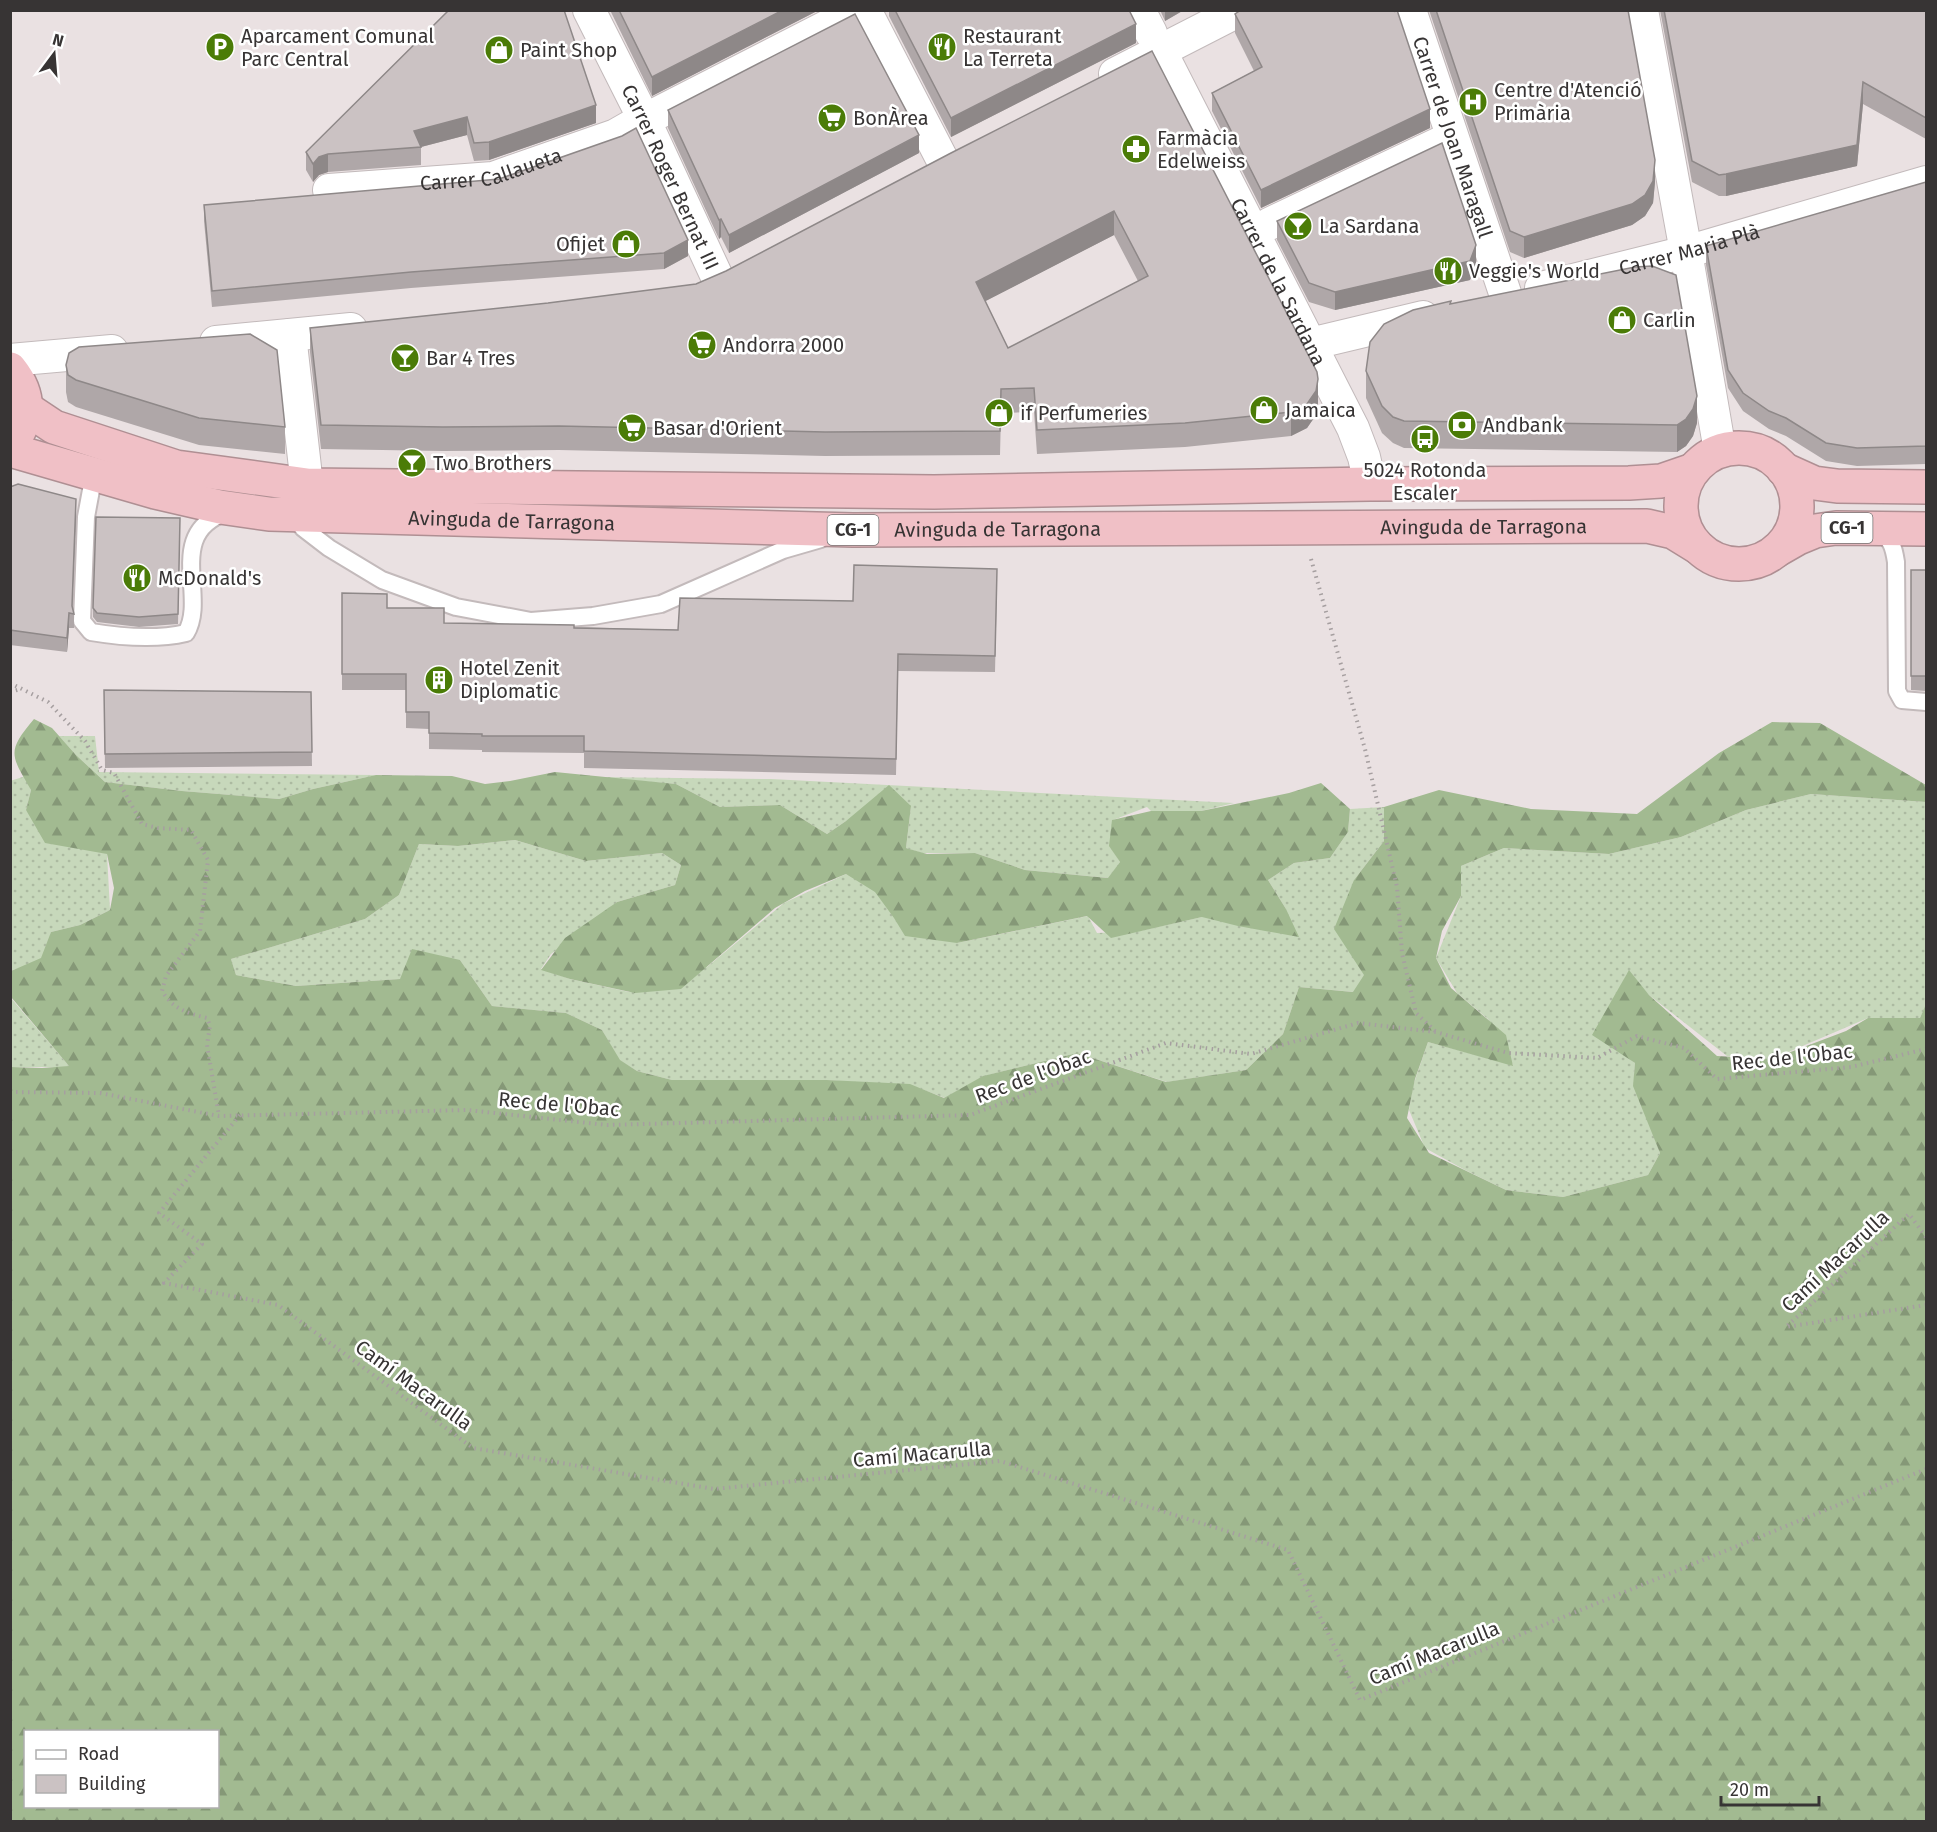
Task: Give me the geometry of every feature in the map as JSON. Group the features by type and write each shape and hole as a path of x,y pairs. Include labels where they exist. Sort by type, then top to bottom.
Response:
{"highway":[{"path":"10,369 20,380 26,394 27,410 24,421 10,441"},
{"name":"Avinguda de Tarragona","path":"27,410 54,427 176,467 307,485 934,492 1370,484 1629,483 1661,481 1693,470"},
{"name":"CG-1","path":"1693,470 1705,459 1720,451 1733,448 1761,452 1783,469 1795,489 1796,513 1789,535 1773,553"},
{"name":"Avinguda de Tarragona","path":"10,450 156,492 237,510 294,516 854,530 1647,526 1673,532 1699,548"},
{"name":"CG-1","path":"1783,469 1814,483 1837,486 1926,487"},
{"path":"1693,470 1686,482 1681,510 1690,537 1699,548"},
{"name":"CG-1","path":"1699,548 1708,555 1729,563 1747,564 1815,531 1872,528 1926,529"}],"street":[{"name":"Carrer Roger Bernat III","path":"589,10 650,116 716,278"},
{"name":"Carrer Callaueta","path":"329,190 494,178 616,135 858,10"},
{"path":"865,10 943,161"},
{"path":"1088,88 1150,32 1240,10"},
{"name":"Carrer de Joan Maragall","path":"1410,10 1494,299"},
{"path":"1642,10 1720,451"},
{"name":"Carrer de la Sardana","path":"1150,32 1353,428 1364,458 1370,484"},
{"path":"1269,224 1440,143"},
{"name":"Carrer Maria Plà","path":"1494,299 1686,252 1926,182"},
{"path":"1310,344 1448,310"},
{"path":"188,345 379,326"},
{"path":"290,335 307,485"},
{"path":"10,360 138,348"}],"lane":[{"path":"94,474 86,517 82,621 91,632 107,635 169,637 186,633 192,623 190,568 195,542 201,528 212,517 237,510"},
{"path":"294,516 303,528 326,546 381,580 456,607 531,621 593,616 661,604 783,550 854,530"},
{"path":"1872,528 1885,534 1895,551 1898,691 1902,700 1926,702"}],"path":[{"path":"1302,528 1365,749 1397,887 1402,953 1416,1013 1436,1032"},
{"path":"10,683 48,702 86,741 102,770 114,773 142,824 158,828 191,830 208,860 200,931 166,976 162,991 168,1002 184,1012 207,1018 210,1026 207,1045 219,1116"},
{"path":"10,692 21,689"},
{"name":"Rec de l'Obac","path":"10,1092 100,1093 219,1116 467,1110 607,1125 970,1115 1166,1043 1251,1054 1358,1023 1436,1032 1508,1053 1597,1059 1636,1036 1684,1048 1717,1079 1851,1067 1926,1049"},
{"name":"Camí Macarulla","path":"240,1115 159,1213 202,1244 164,1283 278,1305 473,1448 714,1489 1000,1461 1288,1550 1360,1700 1926,1469"},
{"name":"Camí Macarulla","path":"1926,1237 1909,1214 1786,1327 1926,1305"}],"green space":[{"path":"34,719 52,728 105,782 279,799 376,775 452,776 485,784 555,772 676,784 720,807 780,805 827,834 889,785 911,806 906,848 927,854 975,853 1025,870 1108,878 1120,862 1109,846 1112,820 1151,811 1201,811 1289,793 1321,783 1350,809 1348,832 1330,858 1294,863 1268,880 1286,909 1299,937 1202,917 1111,938 1087,916 957,943 905,936 875,892 846,874 805,891 775,908 681,989 635,993 570,979 541,970 565,938 617,902 675,885 681,865 662,853 586,861 515,840 458,846 419,844 399,895 365,919 231,959 236,975 296,986 400,979 412,949 460,960 492,1006 566,1013 602,1030 620,1060 637,1071 672,1080 827,1080 910,1084 944,1098 983,1076 1077,1053 1166,1082 1246,1070 1283,1034 1299,987 1353,992 1364,975 1334,929 1354,880 1384,841 1384,807 1439,790 1531,809 1637,814 1719,753 1772,722 1820,723 1926,785 1926,802 1811,794 1746,810 1681,837 1609,854 1504,848 1461,866 1461,896 1442,931 1436,958 1451,988 1506,1035 1513,1066 1428,1042 1415,1079 1407,1118 1429,1153 1506,1190 1563,1197 1648,1175 1660,1153 1633,1086 1635,1063 1592,1035 1629,970 1649,995 1717,1056 1772,1059 1846,1031 1868,1018 1920,1018 1926,1004 1926,1821 11,1821 11,1067 69,1066 11,997 11,971 41,958 51,932 80,925 110,910 114,888 107,854 45,843 26,810 31,790 16,761 15,747"},
{"path":"59,736 95,736 99,772 376,775 279,799 105,782"},
{"path":"26,776 31,790 26,810 107,854 110,910 80,925 51,932 46,959 10,971 10,781"},
{"path":"594,777 771,779 1234,803 1201,811 1151,811 1147,807 1113,820 1110,846 1120,862 1109,878 1025,870 975,853 922,853 906,848 911,806 846,821 827,834 780,805 720,807 676,784"},
{"path":"1811,794 1926,802 1926,1005 1920,1018 1868,1018 1772,1059 1727,1056 1649,995 1627,974 1595,1033 1635,1063 1634,1082 1660,1153 1648,1175 1563,1197 1506,1190 1425,1148 1409,1110 1413,1086 1428,1042 1513,1065 1488,1019 1457,993 1436,958 1461,896 1461,866 1504,848 1609,854 1681,837 1746,810"},
{"path":"1384,807 1384,841 1354,880 1365,975 1354,992 1299,987 1283,1034 1246,1070 1167,1082 1077,1053 984,1076 945,1098 916,1087 827,1080 672,1080 637,1071 619,1060 602,1030 566,1013 492,1006 460,960 400,979 296,986 236,975 231,959 365,919 399,895 419,844 458,846 515,840 586,861 662,853 681,865 675,885 617,902 551,954 541,969 570,979 629,992 707,967 784,903 846,874 877,885 957,943 1088,916 1097,933 1140,931 1202,917 1286,909 1268,880 1294,863 1330,858 1348,832 1350,809"},
{"path":"10,997 70,1067 11,1067"}],"building":[{"name":"Paint Shop","path":"449,10 564,10 596,105 489,142 474,143 467,117 414,131 421,147 328,154 319,157 313,164 306,152"},
{"path":"619,10 783,10 652,77"},
{"path":"895,10 1129,10 1136,24 951,118"},
{"path":"1241,10 1394,10 1395,12 1397,10 1430,109 1261,190 1212,93 1262,67 1235,14"},
{"path":"1436,10 1628,10 1655,160 1653,181 1645,195 1632,204 1524,237 1510,231"},
{"path":"1664,10 1926,10 1926,118 1863,82 1857,145 1719,175 1692,161"},
{"path":"855,14 919,135 729,235 721,219 719,220 668,110"},
{"path":"1152,51 1317,372 1316,391 1307,404 1291,412 1185,423 1037,430 1034,388 1001,389 1000,431 825,432 559,426 321,425 310,328 548,303 696,284 726,271","holes":["1114,211 1148,276 1008,348 976,282"]},
{"path":"636,128 688,240 664,253 411,272 212,291 204,205 499,179 622,136"},
{"path":"1442,143 1476,245 1470,261 1335,292 1309,283 1277,221"},
{"path":"1926,182 1926,446 1857,448 1826,443 1786,418 1769,411 1743,393 1728,370 1706,246"},
{"path":"1652,266 1676,275 1697,396 1693,409 1686,419 1677,425 1404,421 1393,417 1382,406 1366,371 1370,342 1384,324 1413,310 1635,267"},
{"path":"250,334 277,350 285,427 199,418 76,380 68,375 66,365 69,353 79,347"},
{"path":"18,484 76,499 72,606 74,614 69,613 67,638 10,630 10,487"},
{"name":"McDonald's","path":"96,517 180,518 178,614 139,617 97,613 93,608"},
{"path":"854,565 997,569 995,656 898,654 896,759 584,751 584,736 482,736 482,734 429,733 429,712 406,712 406,674 342,674 342,593 387,594 387,608 444,608 444,623 574,625 574,628 678,630 680,598 853,601"},
{"path":"1911,570 1926,570 1926,676 1911,676"},
{"path":"104,690 311,692 312,752 105,754"}],"place":[{"name":"Aparcament Comunal Parc Central","path":"220,47"},
{"name":"Restaurant La Terreta","path":"942,47"},
{"name":"Paint Shop","path":"499,50"},
{"name":"Centre d'Atenció Primària","path":"1473,102"},
{"name":"BonÀrea","path":"832,118"},
{"name":"Farmàcia Edelweiss","path":"1136,149"},
{"name":"La Sardana","path":"1298,226"},
{"name":"Ofijet","path":"626,244"},
{"name":"Veggie's World","path":"1448,271"},
{"name":"Carlin","path":"1622,320"},
{"name":"Andorra 2000","path":"702,345"},
{"name":"Bar 4 Tres","path":"405,358"},
{"name":"Jamaica","path":"1264,410"},
{"name":"if Perfumeries","path":"999,413"},
{"name":"Andbank","path":"1462,425"},
{"name":"Basar d'Orient","path":"632,428"},
{"name":"5024 Rotonda Escaler","path":"1425,439"},
{"name":"Two Brothers","path":"412,463"},
{"name":"McDonald's","path":"137,578"},
{"name":"Hotel Zenit Diplomatic","path":"439,680"}]}
